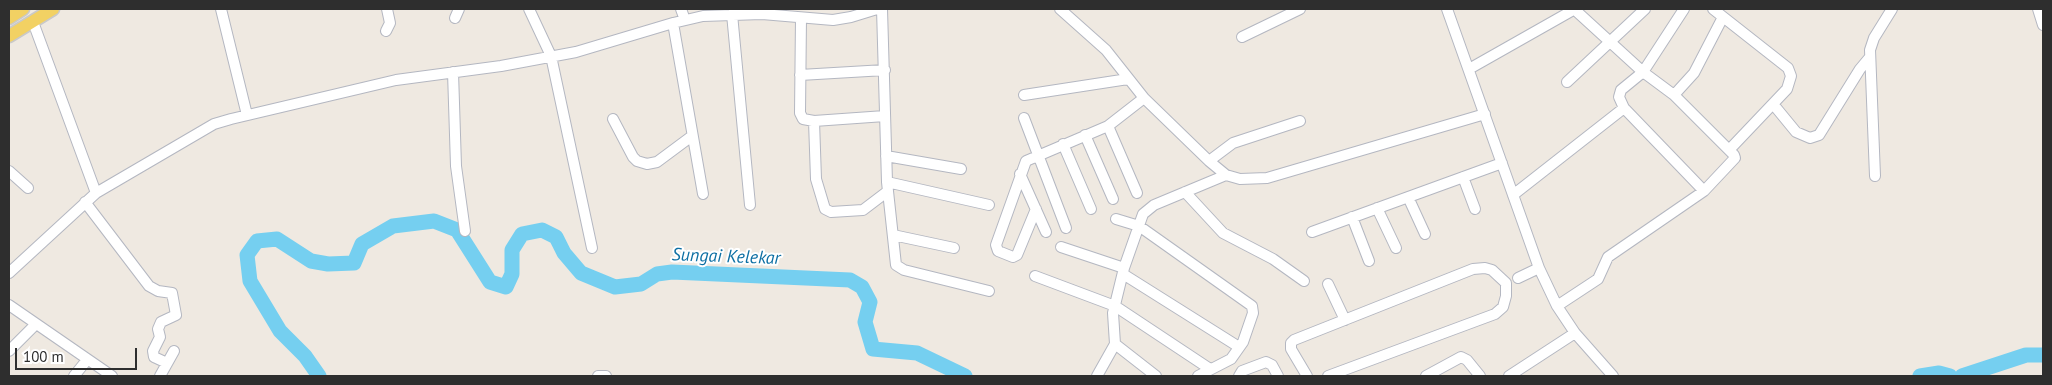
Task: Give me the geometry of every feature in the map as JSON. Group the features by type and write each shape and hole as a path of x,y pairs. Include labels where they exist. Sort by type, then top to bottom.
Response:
{"main road":[{"path":"9,18 23,9"},
{"path":"9,36 53,9"}],"street":[{"path":"221,9 247,115"},
{"path":"386,31 390,24 387,9"},
{"path":"530,9 551,56 592,248"},
{"path":"681,9 685,20"},
{"path":"9,273 96,194 214,124 396,80 576,52 622,40 673,22 761,12 804,15 832,20 858,12 877,9"},
{"path":"882,9 887,187 895,260 900,268 989,291"},
{"path":"1060,9 1106,50 1144,98 1209,161 1226,175 1240,179 1266,178 1485,114"},
{"path":"1242,37 1300,9"},
{"path":"1447,9 1539,268 1557,306 1575,333 1613,376"},
{"path":"1469,69 1575,9 1642,72 1674,95 1734,155 1734,160 1704,191 1608,257 1598,279 1557,306"},
{"path":"1567,82 1645,9"},
{"path":"1684,9 1642,72 1621,90 1619,97 1624,108 1704,191"},
{"path":"1713,9 1788,68 1791,76 1787,89 1729,150"},
{"path":"1875,176 1870,57 1874,38 1892,9"},
{"path":"2038,9 2043,25"},
{"path":"732,14 750,205"},
{"path":"804,15 800,75 801,116 806,120 814,121 884,116"},
{"path":"1674,95 1694,73 1723,17"},
{"path":"33,22 96,194"},
{"path":"673,22 703,194"},
{"path":"1773,104 1796,132 1810,138 1819,135 1860,68 1870,57"},
{"path":"800,75 885,70"},
{"path":"453,72 456,166 465,231"},
{"path":"1024,95 1128,79"},
{"path":"1036,209 1017,255 1012,257 998,251 996,245 1026,161 1108,126 1144,98"},
{"path":"1513,195 1624,108"},
{"path":"1024,118 1066,228"},
{"path":"613,119 636,161 647,164 657,162 692,136"},
{"path":"814,121 816,182 825,210 840,212 863,210 887,187"},
{"path":"1209,161 1233,143 1300,121"},
{"path":"1108,126 1137,193"},
{"path":"1085,135 1113,199"},
{"path":"1063,144 1091,210"},
{"path":"886,156 961,169"},
{"path":"1312,232 1502,163"},
{"path":"9,171 28,188"},
{"path":"1020,174 1046,232"},
{"path":"1098,376 1114,344 1114,306 1138,226 1148,209 1226,175"},
{"path":"1463,177 1475,209"},
{"path":"887,187 989,205"},
{"path":"1185,192 1223,232 1273,259 1304,281"},
{"path":"1408,197 1425,234"},
{"path":"85,202 149,286 158,291 172,293 176,315 161,322 158,329 160,337 153,351 154,357 167,363"},
{"path":"1378,208 1396,248"},
{"path":"1352,217 1369,261"},
{"path":"1116,219 1138,226 1252,306 1253,313 1240,347 1229,361 1198,376"},
{"path":"893,235 954,248"},
{"path":"1061,247 1124,271 1240,347"},
{"path":"1307,376 1291,349 1292,343 1345,320 1479,268 1492,270 1512,281"},
{"path":"1328,376 1495,314 1503,307 1512,281 1539,268"},
{"path":"1035,276 1114,306 1210,370"},
{"path":"1328,284 1345,320"},
{"path":"9,305 112,376"},
{"path":"9,351 36,324"},
{"path":"1509,376 1575,333"},
{"path":"1114,344 1156,376"},
{"path":"160,376 174,351"},
{"path":"1426,376 1461,356 1467,360 1480,376"},
{"path":"74,376 87,360"},
{"path":"1239,376 1242,371 1266,362 1272,366 1278,376"},
{"path":"598,376 606,376"}],"waterway":[{"name":"Sungai Kelekar","path":"319,376 305,356 280,331 250,281 247,255 257,241 277,239 311,261 328,264 354,263 362,244 393,226 434,221 457,230 490,282 506,287 512,274 512,250 522,234 542,230 556,237 564,253 581,273 615,287 641,284 657,274 672,272 850,280 862,287 870,302 865,322 873,349 917,353 965,376"},
{"name":"Sungai Kelekar","path":"1962,376 2026,355 2043,355"},
{"name":"Sungai Kelekar","path":"1920,376 1939,373 1950,376"}]}
